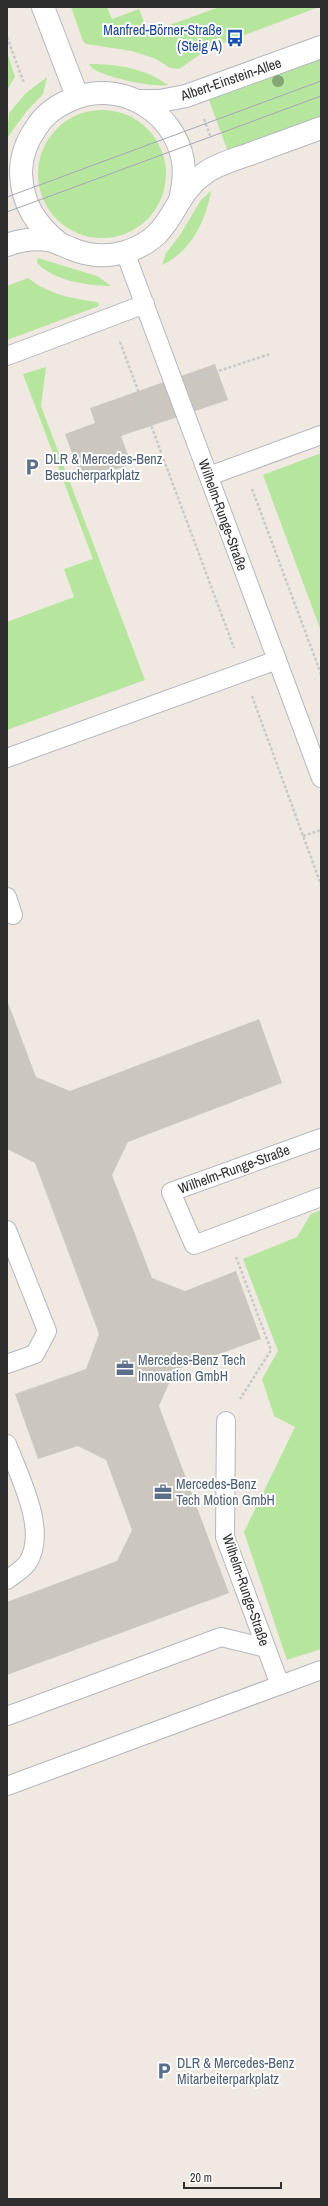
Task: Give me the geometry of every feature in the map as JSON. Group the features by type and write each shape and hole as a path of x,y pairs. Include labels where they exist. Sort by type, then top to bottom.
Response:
{"street":[{"path":"43,7 77,96"},
{"name":"Albert-Einstein-Allee","path":"7,158 23,145 48,113 59,105 77,96 99,92 112,93 138,101 160,101 194,93 321,47"},
{"name":"Albert-Einstein-Allee","path":"138,101 160,116 174,135 180,149 184,174 180,200"},
{"name":"Albert-Einstein-Allee","path":"7,245 20,241 36,239 60,244 86,254 106,255 125,252 149,241 159,233 175,212 180,200 193,182 206,172 321,128"},
{"name":"Albert-Einstein-Allee","path":"31,135 22,161 23,191 32,214 40,226 60,244"}],"lane":[{"name":"Wilhelm-Runge-Straße","path":"125,252 321,778"},
{"path":"7,356 145,304"},
{"path":"209,476 321,435"},
{"path":"7,758 277,660"},
{"path":"7,897 13,915"},
{"name":"Wilhelm-Runge-Straße","path":"321,1138 171,1192 194,1245 321,1197"},
{"path":"7,1230 47,1331 35,1354 7,1364"},
{"name":"Wilhelm-Runge-Straße","path":"226,1421 225,1536 280,1685"},
{"path":"7,1444 32,1511 36,1537 28,1562 7,1580"},
{"path":"7,1716 221,1637 266,1648"},
{"path":"7,1786 321,1670"}],"path":[{"path":"7,37 24,83"},
{"path":"194,93 221,165"},
{"path":"111,317 147,410"},
{"path":"175,385 270,354"},
{"path":"243,464 321,674"},
{"path":"303,836 321,830"},
{"path":"226,1421 271,1350 227,1232"}],"green space":[{"path":"71,7 107,7 112,19 139,9 148,33 219,7 319,7 208,49 179,69 170,68 156,59 132,51 86,44 83,41"},
{"path":"7,52 15,77 7,90"},
{"path":"321,59 321,118 228,152 209,100"},
{"path":"89,64 130,68 159,79 168,85 151,85 112,77 101,73"},
{"path":"47,77 43,94 26,112 7,138 9,113 26,93"},
{"path":"96,110 108,110 127,114 148,128 162,149 166,174 162,199 148,220 127,234 108,238 96,238 77,234 56,220 42,199 38,180 38,168 42,149 56,128 77,114"},
{"path":"211,191 209,202 196,234 181,252 162,265 166,253 180,235 201,200"},
{"path":"38,258 97,276 111,286 91,285 62,278 53,274 37,263"},
{"path":"28,278 52,292 98,302 99,306 7,340 7,286"},
{"path":"46,367 41,406 145,680 7,730 7,622 74,597 64,569 93,559 23,374"},
{"path":"321,453 321,631 263,475"},
{"path":"321,1210 321,1649 287,1660 244,1532 295,1427 274,1416 262,1379 278,1351 243,1259 297,1237 311,1214"}],"building":[{"path":"215,364 228,400 121,436 131,464 82,481 65,434 95,423 90,408"},
{"path":"7,1000 36,1077 70,1091 259,1019 282,1083 128,1142 112,1175 152,1278 185,1291 236,1271 261,1339 175,1370 159,1406 229,1593 7,1675 7,1602 117,1561 132,1530 106,1460 78,1446 38,1459 15,1394 86,1369 99,1334 35,1163 7,1149"}],"tram line":[{"path":"7,197 321,81"},
{"path":"7,212 321,96"}],"place":[{"name":"Manfred-Börner-Straße (Steig A)","path":"235,38"},
{"name":"DLR & Mercedes-Benz Besucherparkplatz","path":"32,467"},
{"name":"Mercedes-Benz Tech Innovation GmbH","path":"125,1368"},
{"name":"Mercedes-Benz Tech Motion GmbH","path":"163,1492"},
{"name":"DLR & Mercedes-Benz Mitarbeiterparkplatz","path":"164,2071"}]}
